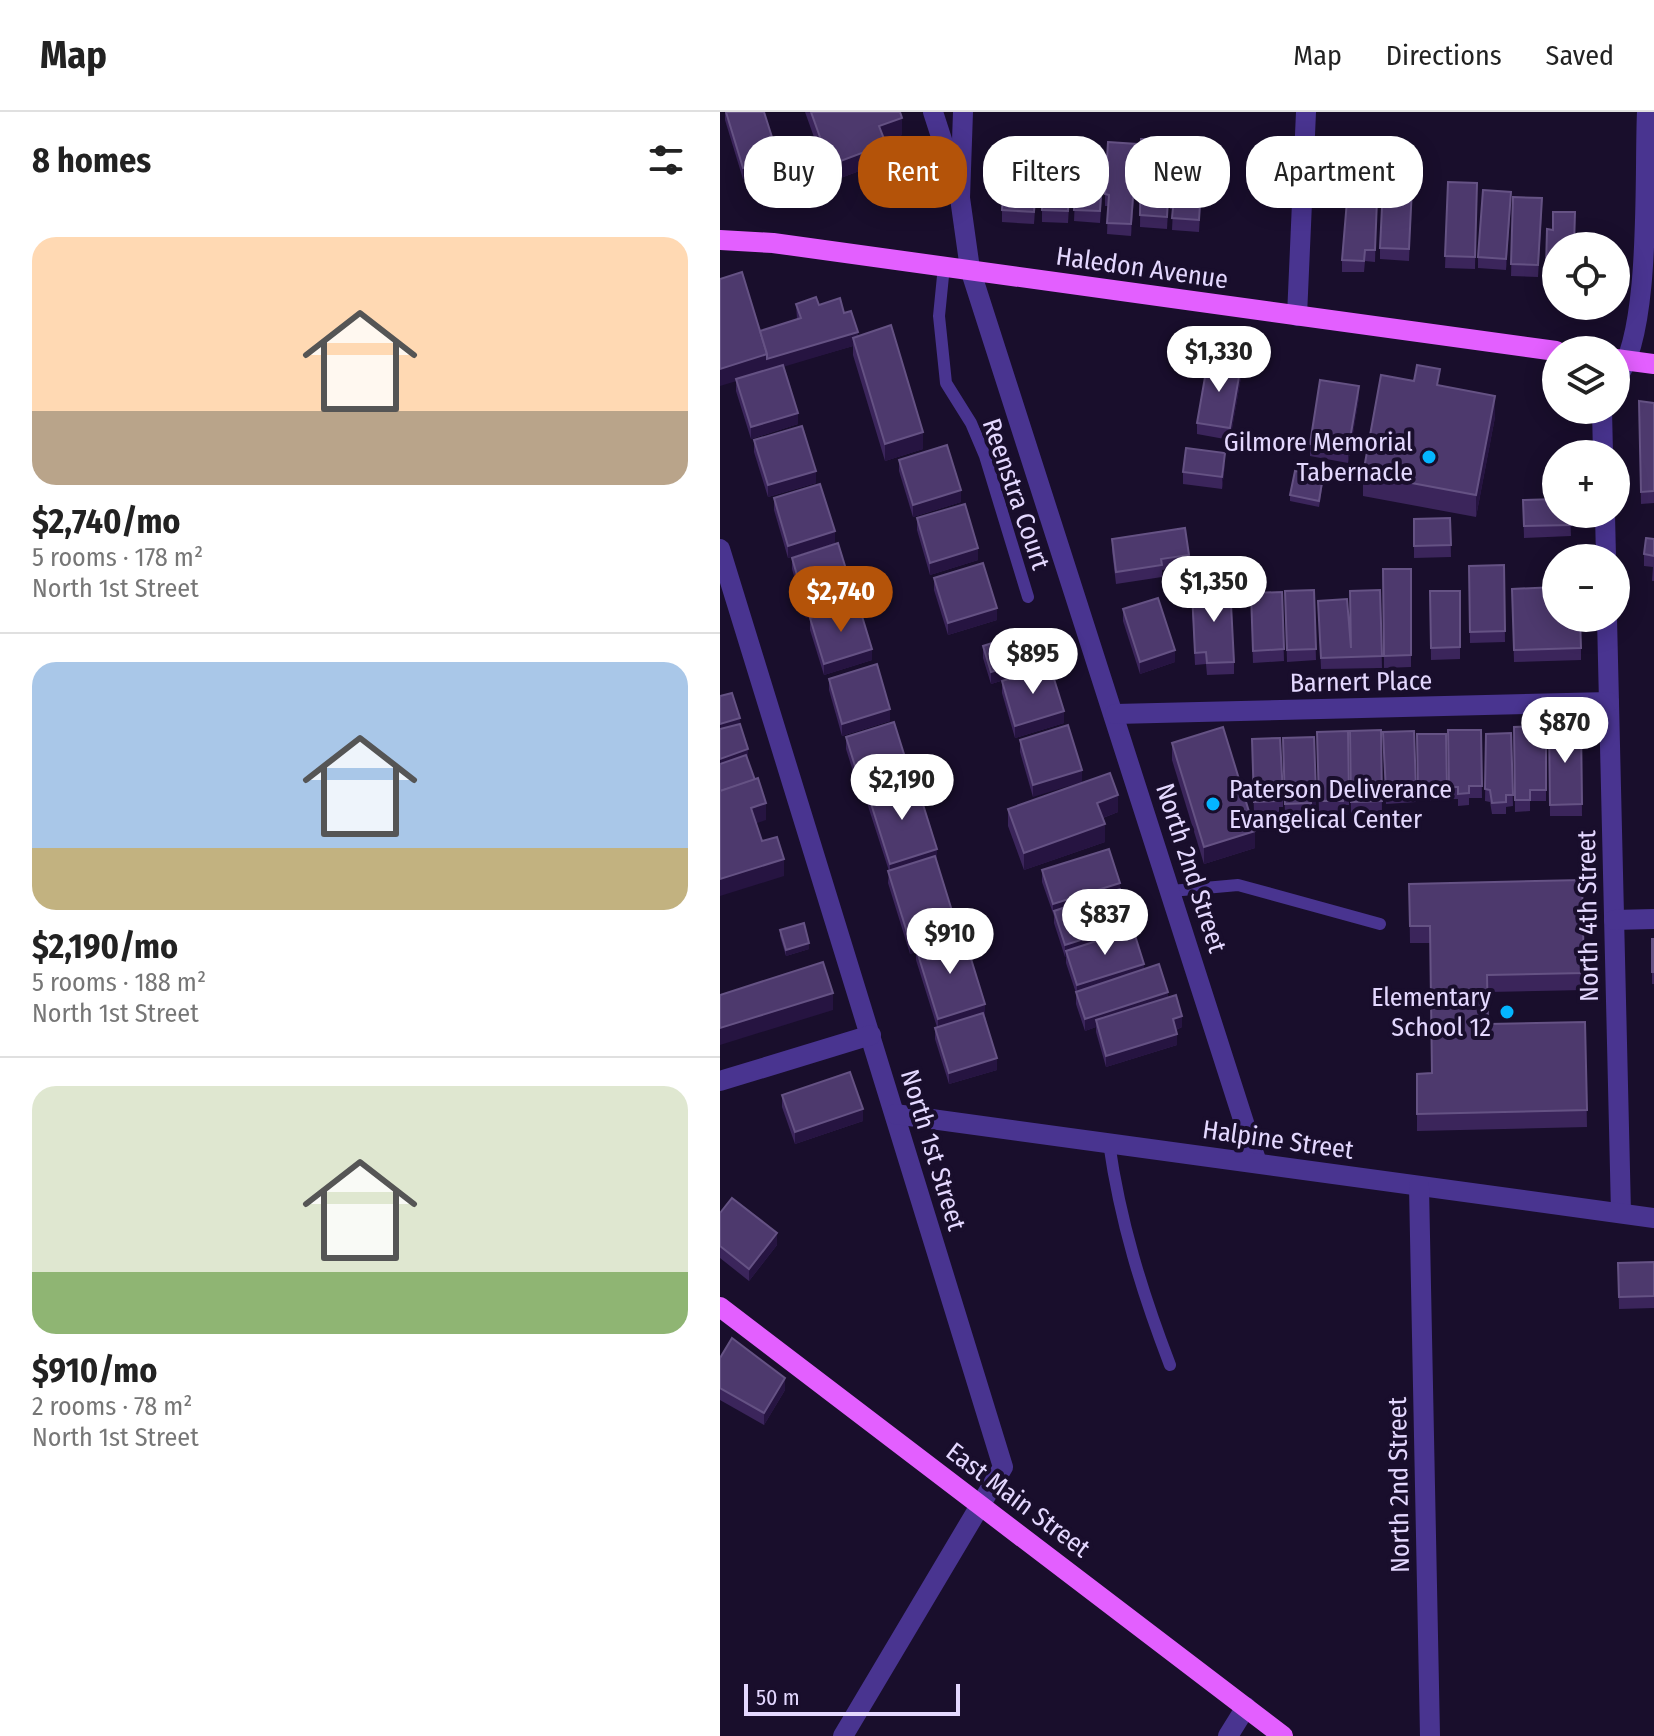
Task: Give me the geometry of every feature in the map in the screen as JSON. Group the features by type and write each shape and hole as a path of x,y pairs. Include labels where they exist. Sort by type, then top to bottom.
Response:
{"main road":[{"name":"Haledon Avenue","path":"720,240 773,243 970,269 1542,349"},
{"path":"1630,361 1654,364"},
{"name":"East Main Street","path":"720,1307 1283,1736"}],"street":[{"path":"933,112 941,136"},
{"path":"962,136 963,112"},
{"path":"1297,316 1306,112"},
{"path":"1630,336 1639,308 1647,112"},
{"name":"North 2nd Street","path":"961,208 970,269 1257,1163"},
{"name":"North 1st Street","path":"720,549 1003,1467 843,1736"},
{"name":"North 4th Street","path":"1607,632 1621,1213"},
{"name":"Barnert Place","path":"1115,714 1609,702"},
{"path":"1614,920 1654,919"},
{"path":"720,1081 871,1035"},
{"name":"Halpine Street","path":"895,1114 1654,1218"},
{"name":"North 2nd Street","path":"1419,1186 1430,1736"},
{"path":"1228,1736 1246,1707"}],"lane":[{"name":"Reenstra Court","path":"944,266 939,316 946,383 971,423 985,456 1028,597"},
{"path":"1171,891 1238,885 1380,924"},
{"path":"1109,1143 1116,1196 1135,1275 1170,1365"}],"building":[{"path":"726,112 764,112 772,136 744,136 743,168"},
{"path":"811,112 900,112 902,118 879,126 883,136 858,136 858,154 842,160 842,136 820,136"},
{"path":"1109,142 1125,143 1125,208 1132,208 1131,224 1107,223"},
{"path":"1448,182 1477,183 1475,257 1445,256"},
{"path":"1483,190 1511,192 1506,259 1478,257"},
{"path":"1513,197 1542,198 1538,265 1511,264"},
{"path":"1002,208 1034,208 1034,212"},
{"path":"1042,208 1068,208 1068,211"},
{"path":"1074,208 1100,208 1100,211"},
{"path":"1140,208 1168,208 1167,217 1140,215"},
{"path":"1173,208 1200,208 1199,220 1172,218"},
{"path":"1346,208 1377,208 1375,250 1365,250 1364,261 1342,260"},
{"path":"1382,208 1411,208 1409,249 1380,248"},
{"path":"1553,212 1575,212 1574,232 1547,232 1547,229 1553,230"},
{"path":"742,272 767,354 720,369 720,279"},
{"path":"816,297 819,305 840,298 844,313 851,311 858,332 767,359 760,331 801,318 796,304"},
{"path":"891,325 923,432 885,444 853,338"},
{"path":"1208,360 1241,365 1230,428 1197,423"},
{"path":"783,365 798,413 751,427 736,379"},
{"name":"Gilmore Memorial Tabernacle","path":"1417,365 1440,369 1437,385 1495,396 1476,495 1363,474 1381,375 1414,381"},
{"path":"1320,380 1359,386 1348,451 1310,444"},
{"path":"1639,401 1654,403 1654,491 1641,492"},
{"path":"802,426 816,471 768,485 754,440"},
{"path":"947,445 961,490 913,505 899,460"},
{"path":"1186,448 1225,453 1222,477 1183,472"},
{"path":"1295,471 1323,476 1319,501 1290,495"},
{"path":"820,484 835,531 788,546 774,498"},
{"path":"1542,499 1542,526 1524,526 1523,500"},
{"path":"965,504 978,548 930,563 917,518"},
{"path":"1450,518 1451,545 1414,546 1414,519"},
{"path":"1185,528 1189,555 1161,559 1162,565 1116,572 1112,539"},
{"path":"1646,538 1654,539 1654,556 1644,554"},
{"path":"838,543 853,592 806,606 792,558"},
{"path":"983,563 997,608 948,623 934,578"},
{"path":"1504,565 1505,631 1470,632 1469,566"},
{"path":"1383,569 1411,569 1411,655 1384,656"},
{"path":"1230,585 1234,662 1207,663 1206,652 1195,653 1192,592 1206,591 1206,586"},
{"path":"1542,588 1542,632 1580,632 1581,648 1514,650 1512,589"},
{"path":"1314,590 1316,649 1287,650 1285,591"},
{"path":"1380,590 1382,656 1321,658 1318,601 1347,599 1351,648 1350,591"},
{"path":"1430,591 1460,591 1460,647 1431,648"},
{"path":"1282,592 1284,649 1253,651 1251,593"},
{"path":"1158,598 1175,650 1140,662 1123,609"},
{"path":"858,603 872,649 824,664 810,618"},
{"path":"1024,633 1033,659 991,672 983,646"},
{"path":"877,664 890,709 842,724 829,679"},
{"path":"1050,666 1064,711 1015,726 1002,681"},
{"path":"732,693 740,718 720,724 720,696"},
{"path":"894,722 908,767 860,782 846,737"},
{"path":"740,724 748,749 720,759 720,729"},
{"path":"1068,725 1082,770 1033,785 1020,740"},
{"path":"1549,725 1581,725 1582,804 1550,805"},
{"path":"1546,726 1546,790 1530,790 1530,800 1515,800 1514,727"},
{"name":"Paterson Deliverance Evangelical Center","path":"1223,727 1255,831 1204,847 1172,743"},
{"path":"1381,730 1382,801 1351,802 1350,731"},
{"path":"1448,730 1481,730 1482,786 1469,786 1469,793 1458,794 1458,787 1449,787"},
{"path":"1348,731 1349,793 1343,794 1343,801 1319,801 1317,732"},
{"path":"1414,731 1416,790 1386,792 1383,732"},
{"path":"1511,733 1513,795 1506,795 1506,802 1492,803 1490,790 1485,789 1486,734"},
{"path":"1417,734 1446,734 1447,788 1418,789"},
{"path":"1314,737 1316,793 1311,795 1311,803 1285,804 1283,738"},
{"path":"1280,738 1283,795 1279,795 1279,801 1254,802 1252,739"},
{"path":"746,755 755,780 720,791 720,764"},
{"path":"1110,773 1118,795 1097,803 1105,824 1024,853 1008,809"},
{"path":"758,778 766,803 751,808 762,841 777,837 784,859 720,879 720,791"},
{"path":"915,779 937,849 890,864 868,794"},
{"path":"1109,849 1120,883 1053,904 1042,870"},
{"path":"935,856 957,927 910,942 888,871"},
{"path":"1582,880 1584,973 1487,975 1488,1024 1585,1022 1587,1110 1417,1114 1417,1074 1432,1073 1430,926 1410,926 1409,884"},
{"path":"1120,889 1131,924 1065,945 1054,911"},
{"path":"804,923 809,943 786,950 780,930"},
{"path":"1133,929 1144,964 1077,985 1066,951"},
{"path":"963,933 985,1004 938,1019 916,948"},
{"path":"1654,939 1654,972 1652,972"},
{"path":"823,962 833,993 720,1028 720,995"},
{"path":"1159,964 1168,992 1085,1019 1076,992"},
{"path":"1176,995 1182,1016 1173,1019 1177,1034 1106,1056 1096,1020"},
{"path":"983,1013 997,1058 949,1073 935,1028"},
{"path":"850,1072 863,1109 795,1132 782,1095"},
{"path":"732,1198 777,1233 749,1269 720,1246 720,1213"},
{"path":"1654,1262 1654,1296 1619,1297 1618,1263"},
{"path":"732,1338 785,1378 764,1413 720,1388 720,1358"}],"place":[{"name":"Gilmore Memorial Tabernacle","path":"1429,457"},
{"name":"Paterson Deliverance Evangelical Center","path":"1213,804"},
{"name":"Elementary School 12","path":"1507,1012"}]}
